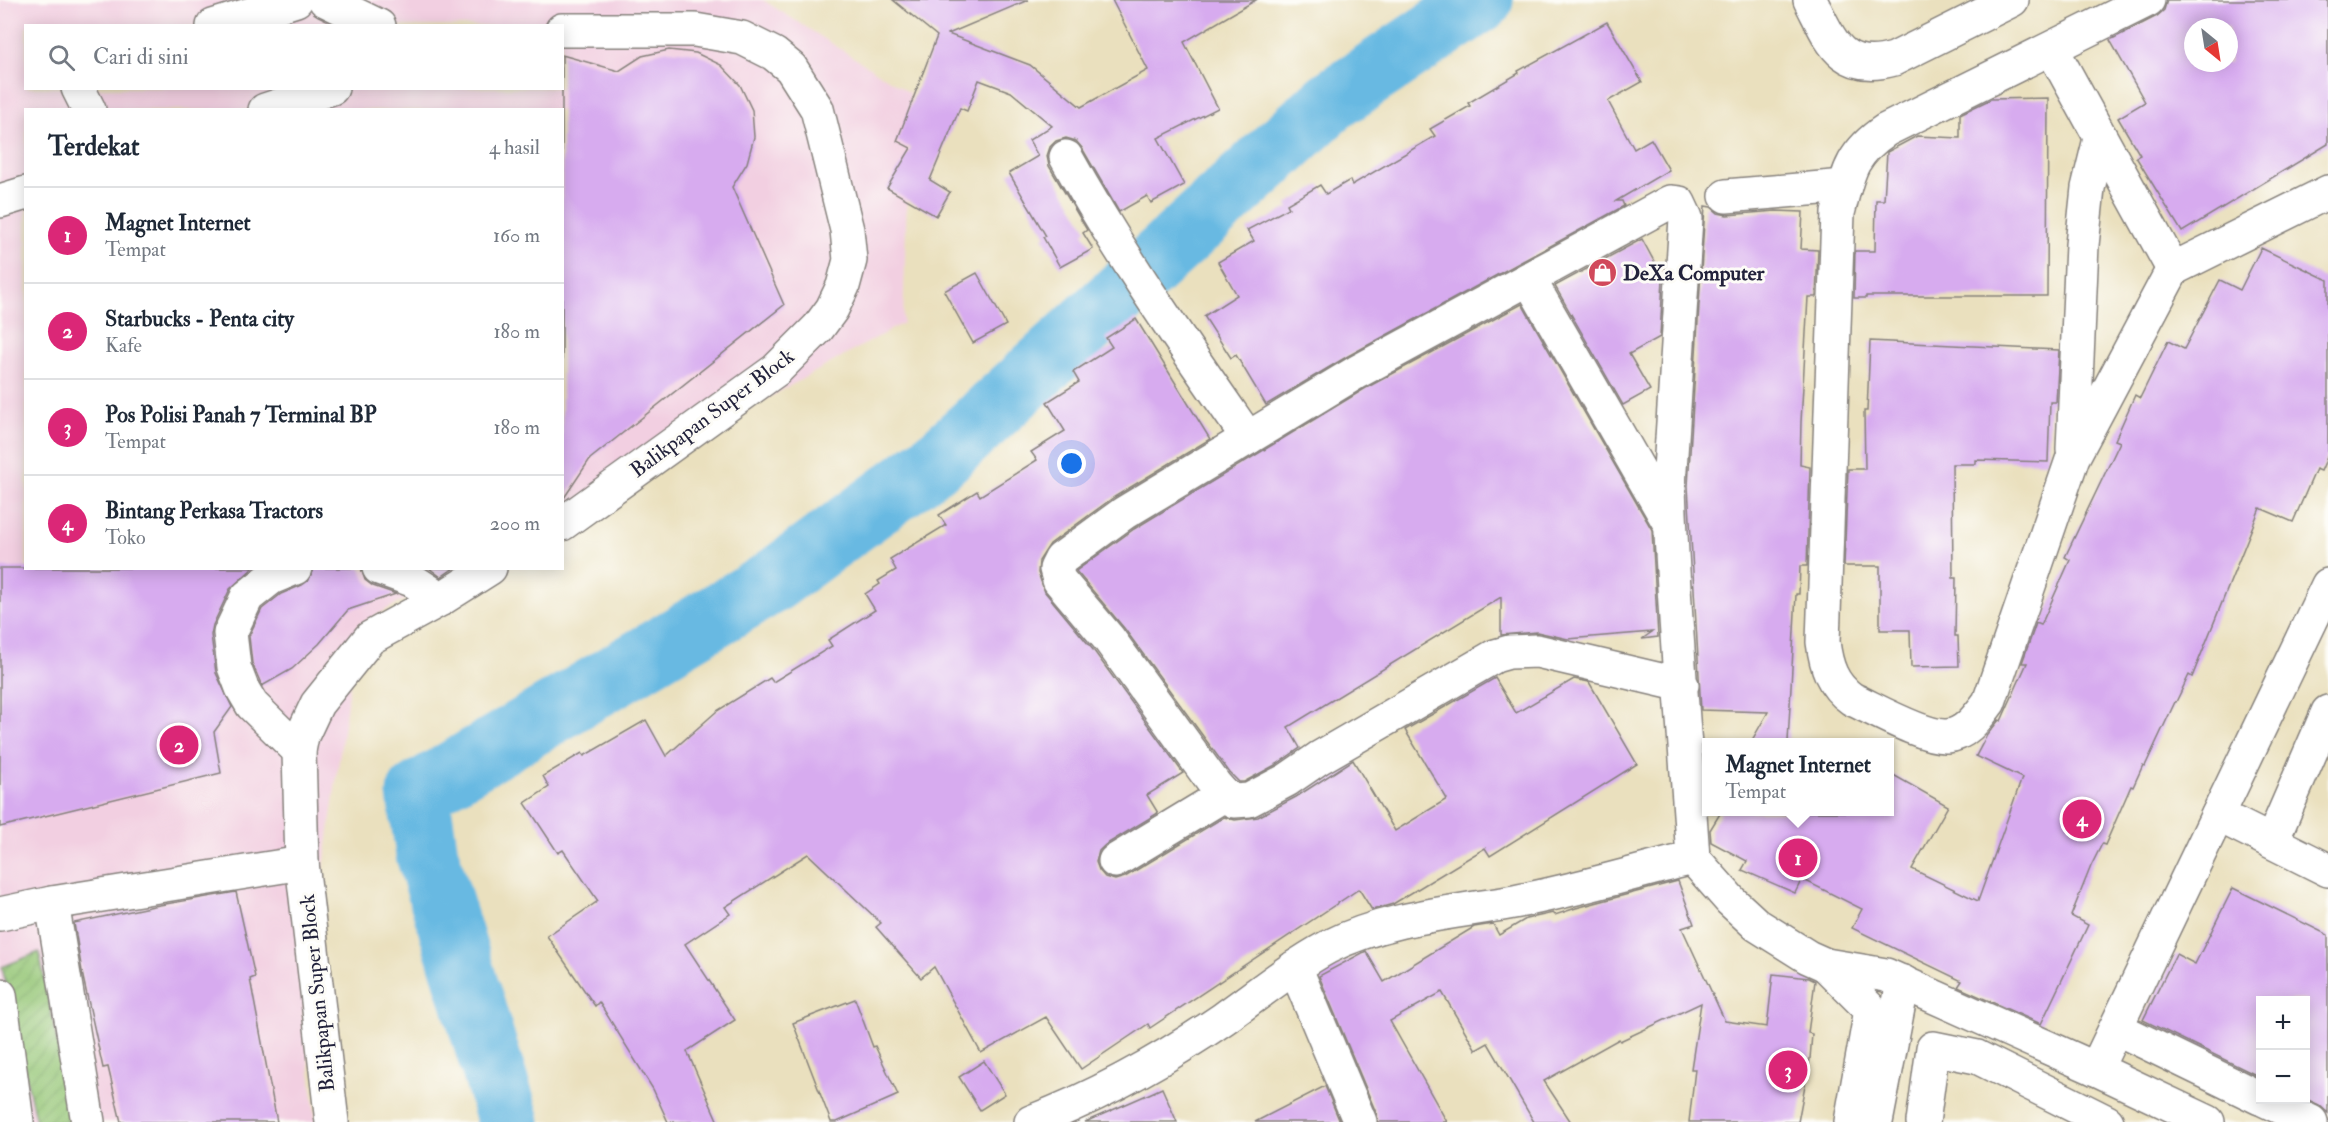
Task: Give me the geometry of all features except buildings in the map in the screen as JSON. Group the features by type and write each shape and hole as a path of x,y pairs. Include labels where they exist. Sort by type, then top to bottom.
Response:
{"street":[{"path":"219,24 296,0"},
{"path":"325,0 375,24"},
{"path":"1810,0 1833,44 1843,55 1876,64 1894,59 2012,0"},
{"path":"2148,0 1904,120 1870,141 1858,153 1845,186 1838,213 1823,642 1828,669 1835,683 1844,693 1852,699 1929,734 1947,736 1958,733 1977,718 1989,702 2073,457 2173,269 2328,192"},
{"name":"Balikpapan Super Block","path":"564,30 695,30 742,38 774,54 791,68 817,109 847,230 850,260 843,286 832,309 818,328 776,370 564,523"},
{"path":"2052,49 2173,269"},
{"path":"79,90 88,108"},
{"path":"271,108 326,90"},
{"path":"2073,457 2082,245 2088,188 2100,139"},
{"path":"1066,157 1098,214 1156,304 1248,438"},
{"path":"1726,196 1845,186"},
{"path":"0,201 24,195"},
{"path":"1682,685 1537,651 1509,652 1494,656 1287,780 1255,797 1234,801 1224,795 1109,639 1059,580 1056,569 1061,559 1124,513 1357,372 1670,202 1678,203 1682,206 1686,218 1669,486 1670,525 1682,685 1693,858 1731,901 1757,925 1808,957 1826,965 1886,975 1903,982 2208,1122"},
{"path":"1529,279 1670,525"},
{"path":"289,570 271,578 247,597 230,633 234,667 242,688 252,705 299,752"},
{"path":"385,570 412,580 441,599"},
{"name":"Balikpapan Super Block","path":"332,1122 302,863 299,752 302,736 317,704 370,638 441,599 487,570"},
{"path":"2096,1069 2328,585"},
{"path":"2272,841 2328,712"},
{"path":"1115,861 1224,795"},
{"path":"2218,815 2328,870"},
{"path":"1031,1122 1055,1113 1145,1068 1181,1047 1295,968 1327,948 1354,936 1383,926 1457,910 1509,903 1693,858"},
{"name":"Balikpapan Super Block","path":"0,914 52,903 302,863"},
{"path":"52,903 88,1122"},
{"path":"1826,965 1871,1010 1851,1122"},
{"path":"1295,968 1360,1122"},
{"path":"1876,1122 1903,982"},
{"path":"0,995 17,1122"},
{"path":"2116,1028 2256,1096"},
{"path":"1923,1122 1933,1048 1977,1057 2107,1122"},
{"path":"2273,1104 2311,1122"}],"shaded area":[{"path":"0,0 763,0 910,93 903,323 564,511 564,108 24,108 24,570 458,570 358,625 303,1016 316,1122 0,1122"}],"green space":[{"path":"39,952 73,1122 36,1122 2,967"}],"waterway":[{"path":"509,1122 427,854 418,793 772,582 942,457 1330,102 1482,0"}],"place":[{"name":"DeXa Computer","path":"1602,273"},
{"name":"Starbucks - Penta city","path":"179,745"},
{"name":"Bintang Perkasa Tractors","path":"2082,819"},
{"name":"Magnet Internet","path":"1798,858"},
{"name":"Pos Polisi Panah 7 Terminal BP","path":"1788,1070"}]}
